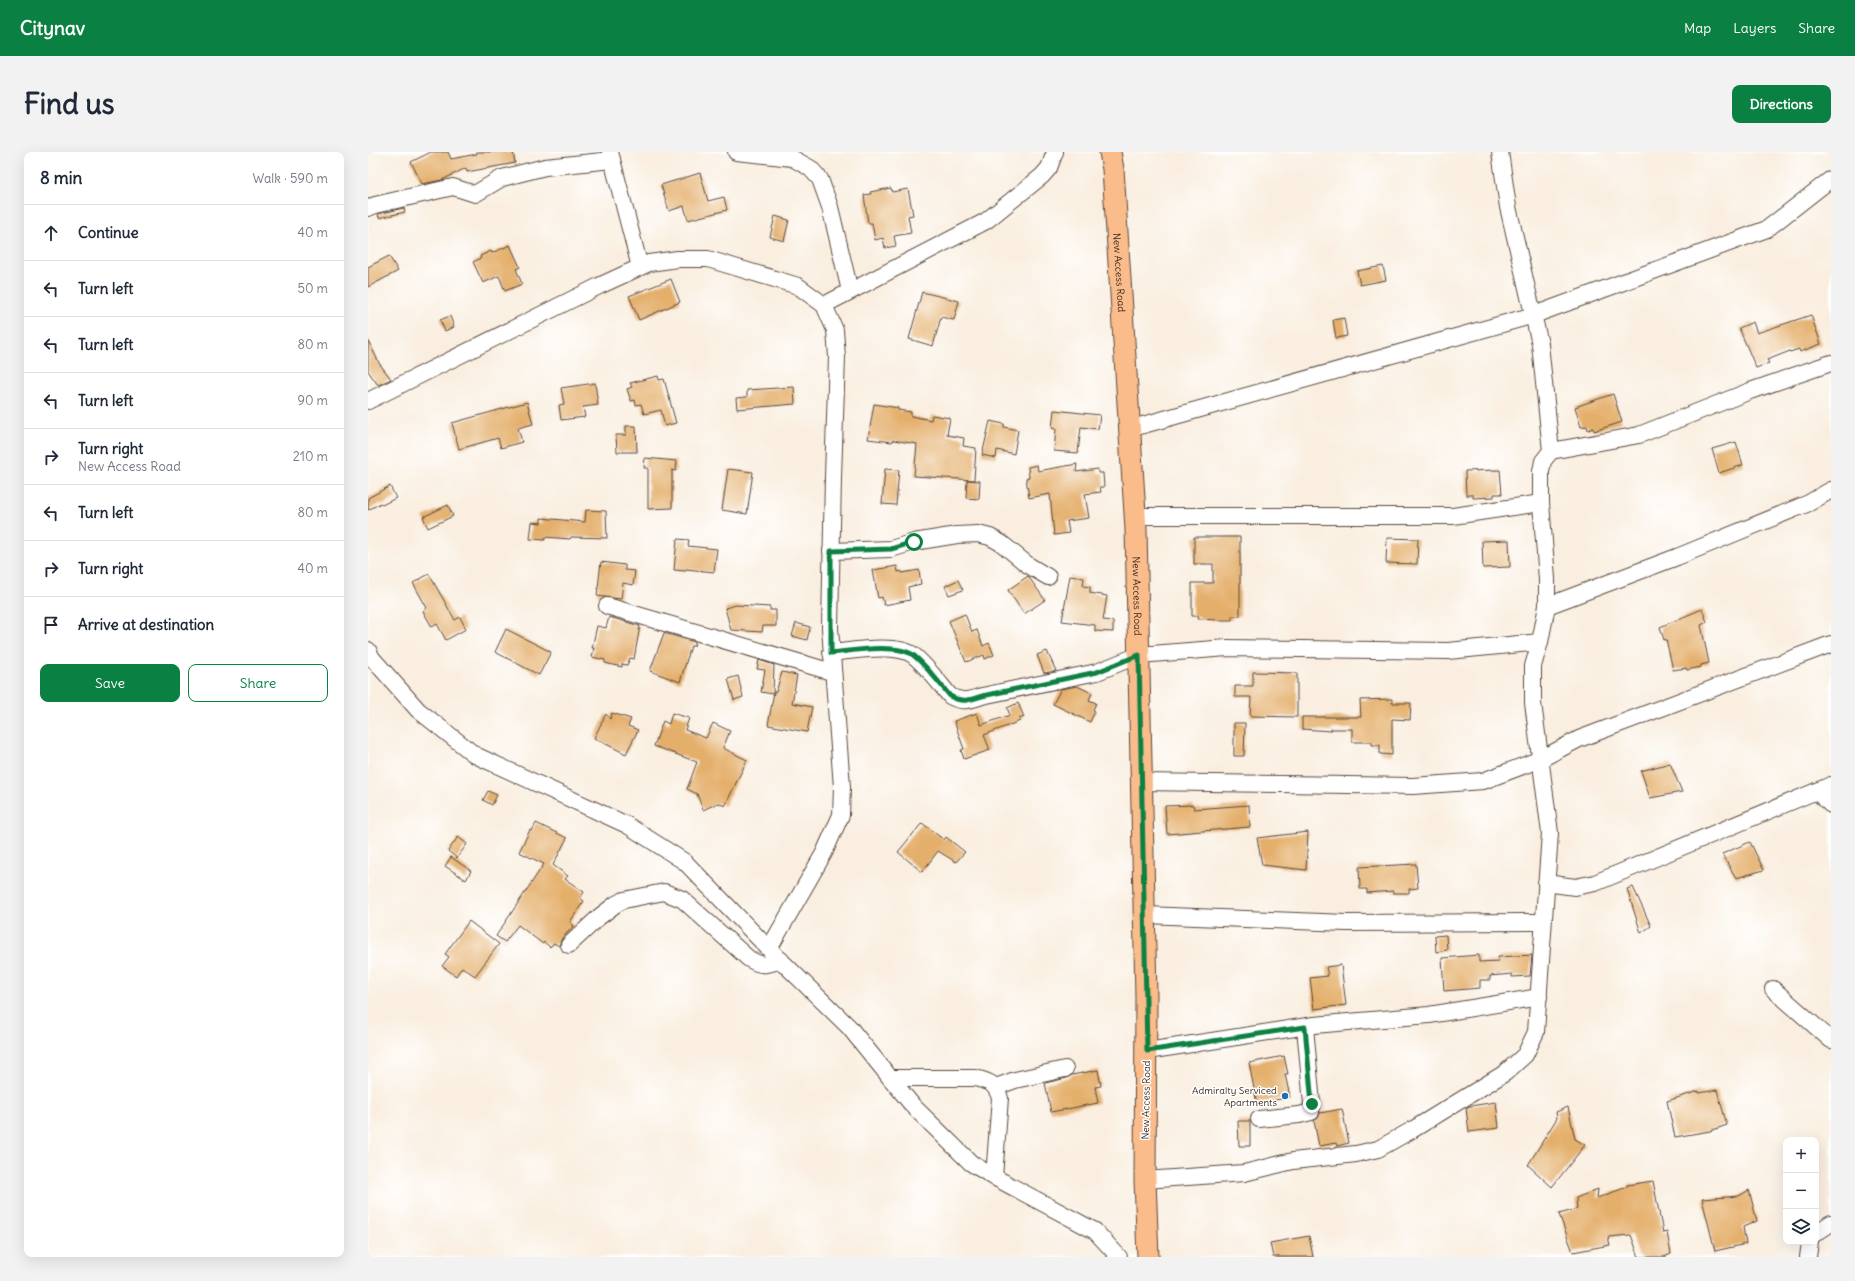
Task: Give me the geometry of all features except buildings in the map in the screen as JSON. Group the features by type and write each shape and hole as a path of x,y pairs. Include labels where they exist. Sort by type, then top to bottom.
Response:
{"main road":[{"name":"New Access Road","path":"1110,152 1113,169 1135,516 1145,915 1147,1051 1145,1180 1148,1257"}],"street":[{"path":"736,152 792,158 810,168 820,179 830,207 850,291"},
{"path":"824,305 986,221 1042,176 1049,168 1055,152"},
{"path":"1145,1180 1244,1172 1293,1162 1356,1154 1378,1149 1505,1073 1525,1055 1536,1032 1550,833 1533,703 1533,666 1540,642 1547,606 1547,579 1541,503 1541,471 1544,461 1551,451 1544,379 1534,315 1508,208 1500,152"},
{"path":"368,208 375,205 453,187 476,194 502,178 545,167 611,156 640,267"},
{"path":"1129,429 1534,315 1767,229 1831,179"},
{"path":"368,401 599,286 649,263 678,259 708,259 798,286 824,305 835,330 837,357 831,551 831,653 842,787 842,815 824,853 769,949"},
{"path":"1551,451 1640,435 1750,391 1831,363"},
{"path":"1547,606 1677,557 1809,502 1831,490"},
{"path":"1135,516 1453,516 1541,503"},
{"path":"831,551 891,549 914,542 957,535 978,534 990,537 1001,543 1028,565 1048,577"},
{"path":"607,606 832,672"},
{"path":"831,653 894,649 904,651 913,655 950,696 957,700 968,701 982,696 1097,672 1139,655 1227,648 1448,650 1540,642"},
{"path":"1142,782 1291,785 1442,785 1482,781 1541,758 1579,739 1831,644"},
{"path":"368,650 372,658 418,710 475,755 627,825 685,862 769,949 849,1027 912,1106 971,1163 994,1177 1095,1231 1119,1257"},
{"path":"1546,883 1575,887 1595,883 1831,785"},
{"path":"1816,791 1831,805"},
{"path":"569,945 599,917 616,904 624,900 664,892 682,899 759,965 768,965 781,960"},
{"path":"1145,915 1346,922 1543,922"},
{"path":"1773,990 1831,1040"},
{"path":"1147,1051 1305,1027 1429,1015 1539,997"},
{"path":"1259,1119 1299,1115 1311,1112 1312,1104 1305,1027"},
{"path":"996,1088 1014,1080 1065,1069"},
{"path":"890,1078 975,1078 988,1082 996,1088 1000,1098 994,1177"},
{"path":"1819,1231 1831,1223"},
{"path":"1808,1257 1810,1245"}],"place":[{"name":"Admiralty Serviced Apartments","path":"1285,1096"}],"route":[{"path":"914,542 891,549 877,551 831,551 831,653 894,649 904,651 913,655 950,696 957,700 968,701 982,696 1097,672 1139,655 1147,1051 1305,1027 1312,1104"}]}
